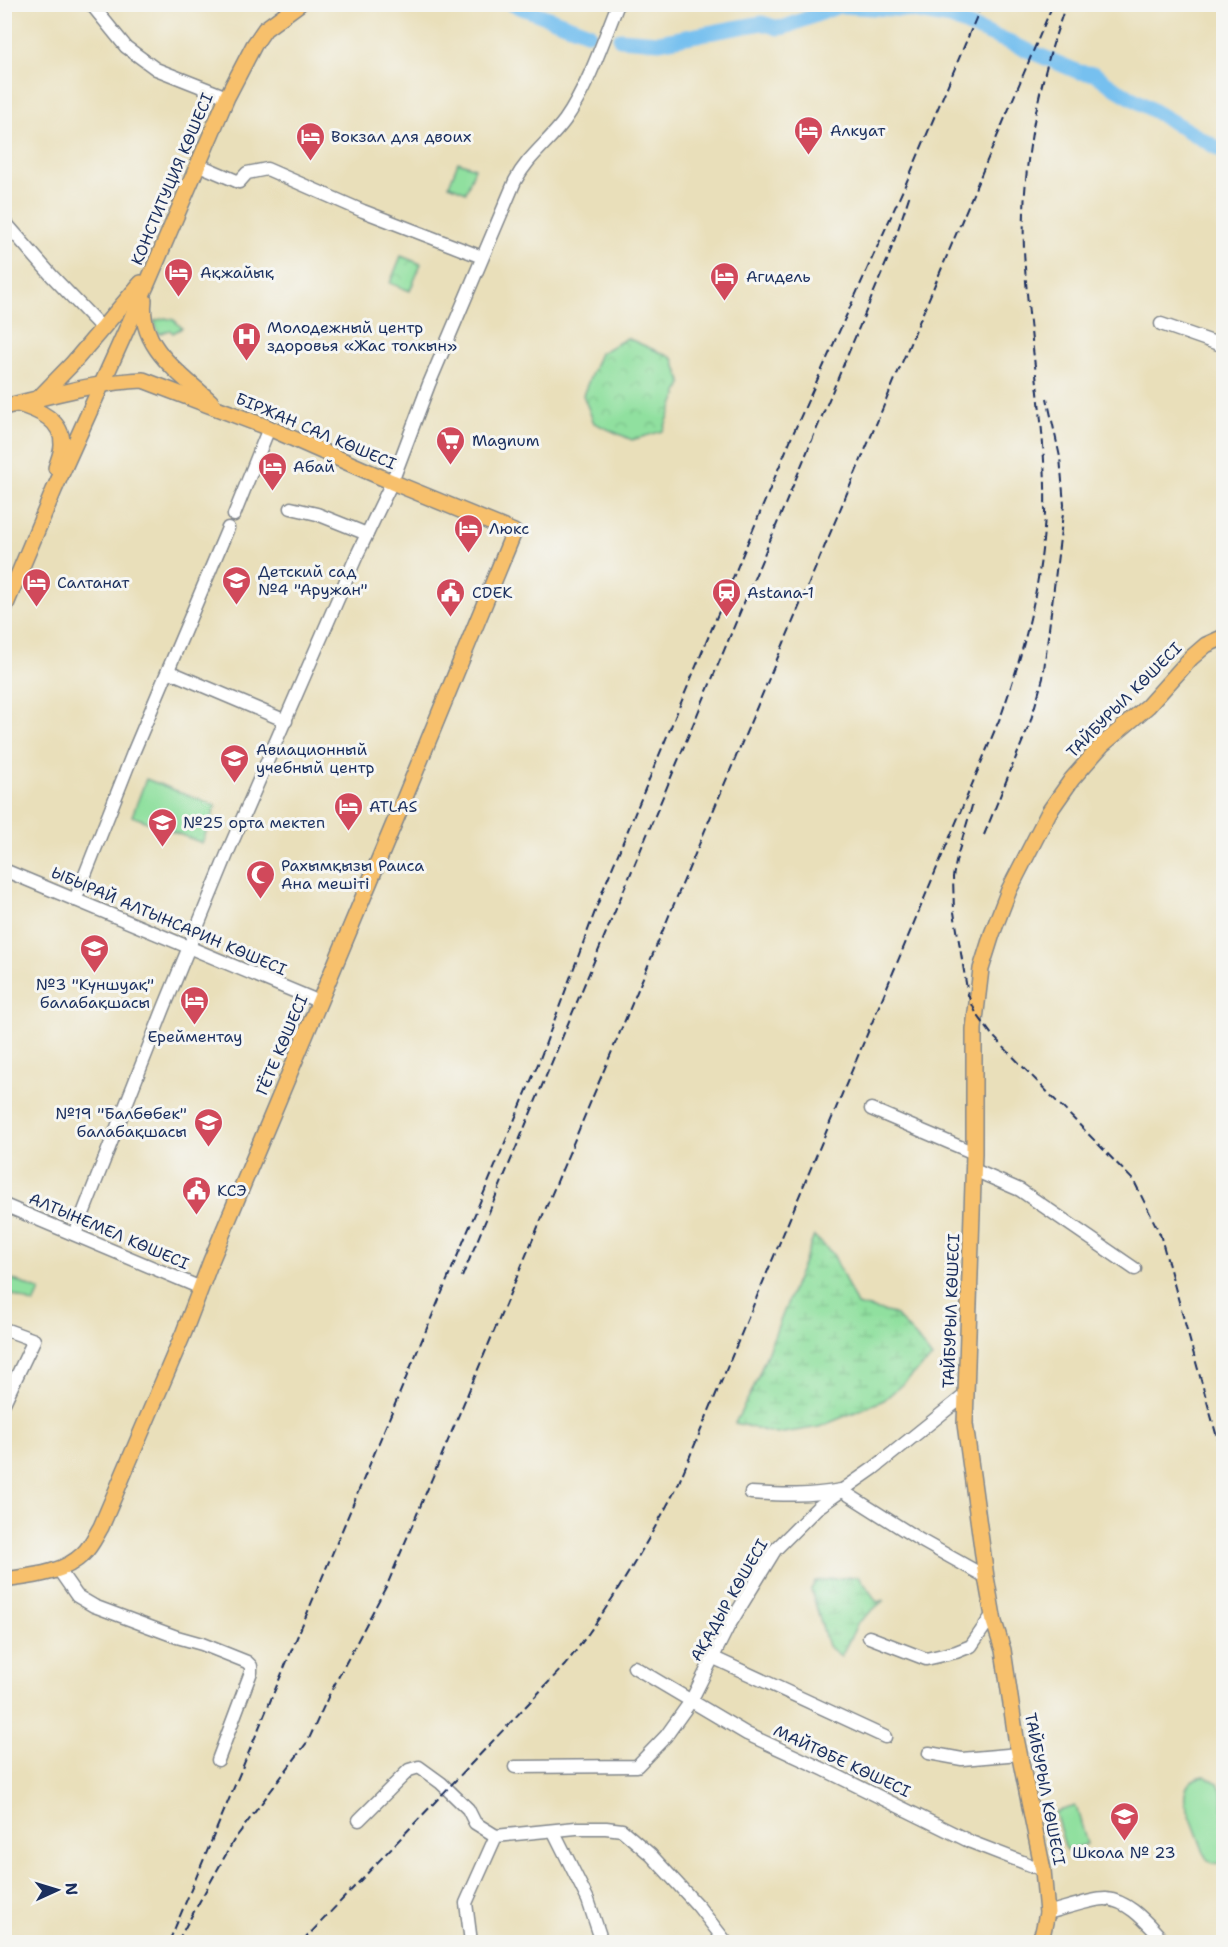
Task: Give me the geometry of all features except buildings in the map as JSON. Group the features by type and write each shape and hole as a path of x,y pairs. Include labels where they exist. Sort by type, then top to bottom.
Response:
{"main road":[{"name":"КОНСТИТУЦИЯ КӨШЕСІ","path":"45,512 147,284 227,97 265,29 299,4"},
{"path":"37,400 103,329 153,269"},
{"path":"147,284 142,316 151,342 161,356 218,408"},
{"name":"БІРЖАН САЛ КӨШЕСІ","path":"11,406 101,385 127,380 143,380 268,428 513,532"},
{"path":"4,609 45,512 62,445 58,428 52,420 36,410 11,406"},
{"name":"ГЁТЕ КӨШЕСІ","path":"65,1566 84,1553 101,1527 513,532"},
{"name":"ТАЙБУРЫЛ КӨШЕСІ","path":"1047,1913 1043,1870 1019,1754 1003,1650 986,1578 965,1424 974,1170 974,1029 981,969 1009,890 1049,812 1072,779 1102,745 1148,706 1191,658 1206,645 1224,637"},
{"path":"4,1580 43,1574 65,1566"},
{"path":"1038,1942 1043,1932 1047,1913"}],"street":[{"path":"91,4 126,47 156,69 227,97"},
{"path":"75,1234 189,948 367,534 392,482 429,384 482,257 522,167 555,132 570,112 618,4"},
{"path":"197,164 239,182 247,173 267,170 363,211 482,257"},
{"path":"4,221 103,329"},
{"path":"1161,324 1224,346"},
{"path":"234,515 268,428"},
{"path":"291,508 317,514 367,534"},
{"path":"75,900 228,528"},
{"path":"168,671 286,721"},
{"name":"ЫБЫРАЙ АЛТЫНСАРИН КӨШЕСІ","path":"4,870 320,1002"},
{"path":"871,1109 974,1153"},
{"path":"974,1170 1020,1190 1135,1269"},
{"name":"АЛТЫНЕМЕЛ КӨШЕСІ","path":"4,1205 201,1288"},
{"path":"4,1329 34,1340 4,1403"},
{"name":"АҚАДЫР КӨШЕСІ","path":"516,1767 637,1766 666,1736 691,1701 729,1627 775,1550 817,1508 874,1468 965,1395"},
{"path":"751,1493 790,1496 816,1495 841,1490 857,1502 986,1578"},
{"path":"65,1566 76,1596 94,1606 202,1644 247,1662 251,1666 218,1760"},
{"path":"869,1637 926,1659 971,1646 993,1614"},
{"path":"714,1658 885,1737"},
{"name":"МАЙТӨБЕ КӨШЕСІ","path":"634,1667 747,1734 971,1842 1043,1870"},
{"path":"929,1753 962,1759 1019,1754"},
{"path":"359,1820 409,1770 419,1767 441,1783 468,1809 475,1823 496,1836 576,1828 622,1830 651,1855 698,1906 726,1942"},
{"path":"554,1832 588,1899 602,1942"},
{"path":"471,1942 466,1903 496,1836"},
{"path":"1047,1913 1104,1899 1117,1901 1138,1914 1165,1942"}],"green space":[{"path":"458,162 475,168 466,192 449,185"},
{"path":"401,256 421,264 410,291 390,283"},
{"path":"165,318 174,320 182,328 173,333 170,330 159,334 154,321"},
{"path":"627,338 673,358 682,383 663,431 632,440 594,423 583,395 600,353"},
{"path":"146,779 216,806 202,843 132,816"},
{"path":"814,1236 833,1254 857,1305 894,1314 932,1358 884,1400 819,1427 777,1434 735,1423 753,1389"},
{"path":"12,1279 40,1291 34,1304 6,1292"},
{"path":"859,1576 877,1602 884,1600 858,1623 841,1656 828,1646 811,1589 816,1581"},
{"path":"1205,1776 1218,1783 1223,1794 1223,1864 1212,1863 1206,1858 1185,1802 1185,1792 1189,1784"},
{"path":"1076,1806 1087,1844 1066,1850 1055,1812"}],"waterway":[{"path":"511,4 589,33"},
{"path":"620,39 659,42 762,23 778,28 785,27 839,6 907,10 951,18 1079,72 1095,74 1113,87 1224,152"}],"railway":[{"path":"169,1942 538,1064 603,890 792,436 911,172 982,4"},
{"path":"177,1942 234,1840 308,1741 329,1695 388,1583 1053,4"},
{"path":"302,1942 565,1665 611,1601 652,1533 677,1487 1002,713 1031,614 1043,538 1045,480 1026,283 1025,187 1033,125 1047,64 1066,4"},
{"path":"462,1277 889,256 910,194"},
{"path":"984,835 1030,723 1043,678 1064,505 1060,457 1047,398"},
{"path":"972,806 953,877 954,912 968,995 976,1013 992,1035 1134,1181 1160,1234 1224,1462"}],"place":[{"name":"Алкуат","path":"809,156"},
{"name":"Вокзал для двоих","path":"310,162"},
{"name":"Ақжайық","path":"179,298"},
{"name":"Агидель","path":"725,302"},
{"name":"Молодежный центр здоровья «Жас толкын»","path":"246,362"},
{"name":"Magnum","path":"451,466"},
{"name":"Абай","path":"272,492"},
{"name":"Люкс","path":"468,554"},
{"name":"Детский сад №4 \"Аружан\"","path":"237,606"},
{"name":"Салтанат","path":"36,608"},
{"name":"CDEK","path":"451,618"},
{"name":"Astana-1","path":"726,618"},
{"name":"Авиационный учебный центр","path":"235,784"},
{"name":"ATLAS","path":"348,832"},
{"name":"№25 орта мектеп","path":"162,848"},
{"name":"Рахымқызы Раиса Ана мешіті","path":"260,900"},
{"name":"№3 \"Күншуақ\" балабақшасы","path":"95,974"},
{"name":"Ерейментау","path":"195,1026"},
{"name":"№19 \"Балбөбек\" балабақшасы","path":"208,1148"},
{"name":"КСЭ","path":"196,1216"},
{"name":"Школа № 23","path":"1124,1842"}]}
